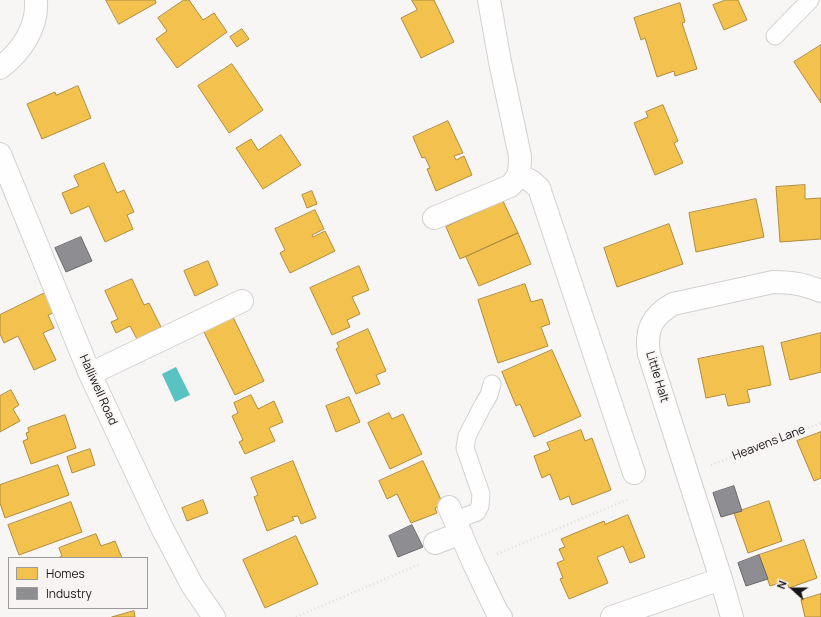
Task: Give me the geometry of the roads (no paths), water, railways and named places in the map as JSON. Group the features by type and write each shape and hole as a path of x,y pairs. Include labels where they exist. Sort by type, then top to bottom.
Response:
{"street":[{"path":"0,68 18,52 25,42 34,18 36,0"},
{"path":"434,218 510,186 515,181 520,169 520,156 500,62 489,0"},
{"name":"Halliwell Road","path":"0,154 90,374 162,528 192,585 214,617"},
{"path":"518,175 535,183 538,188 634,473"},
{"name":"Little Halt","path":"732,617 722,579 649,354 647,342 651,325 663,309 673,304 773,282 789,282 805,285 821,291"},
{"path":"90,374 242,300"},
{"path":"435,543 455,520 490,598 501,617"},
{"path":"612,617 722,579"}],"lane":[{"path":"775,36 810,0"},
{"path":"455,520 477,512 480,506 481,494 464,448 467,436 482,405 490,395 492,384"}],"water":[{"path":"176,367 190,395 175,402 162,374"}]}
